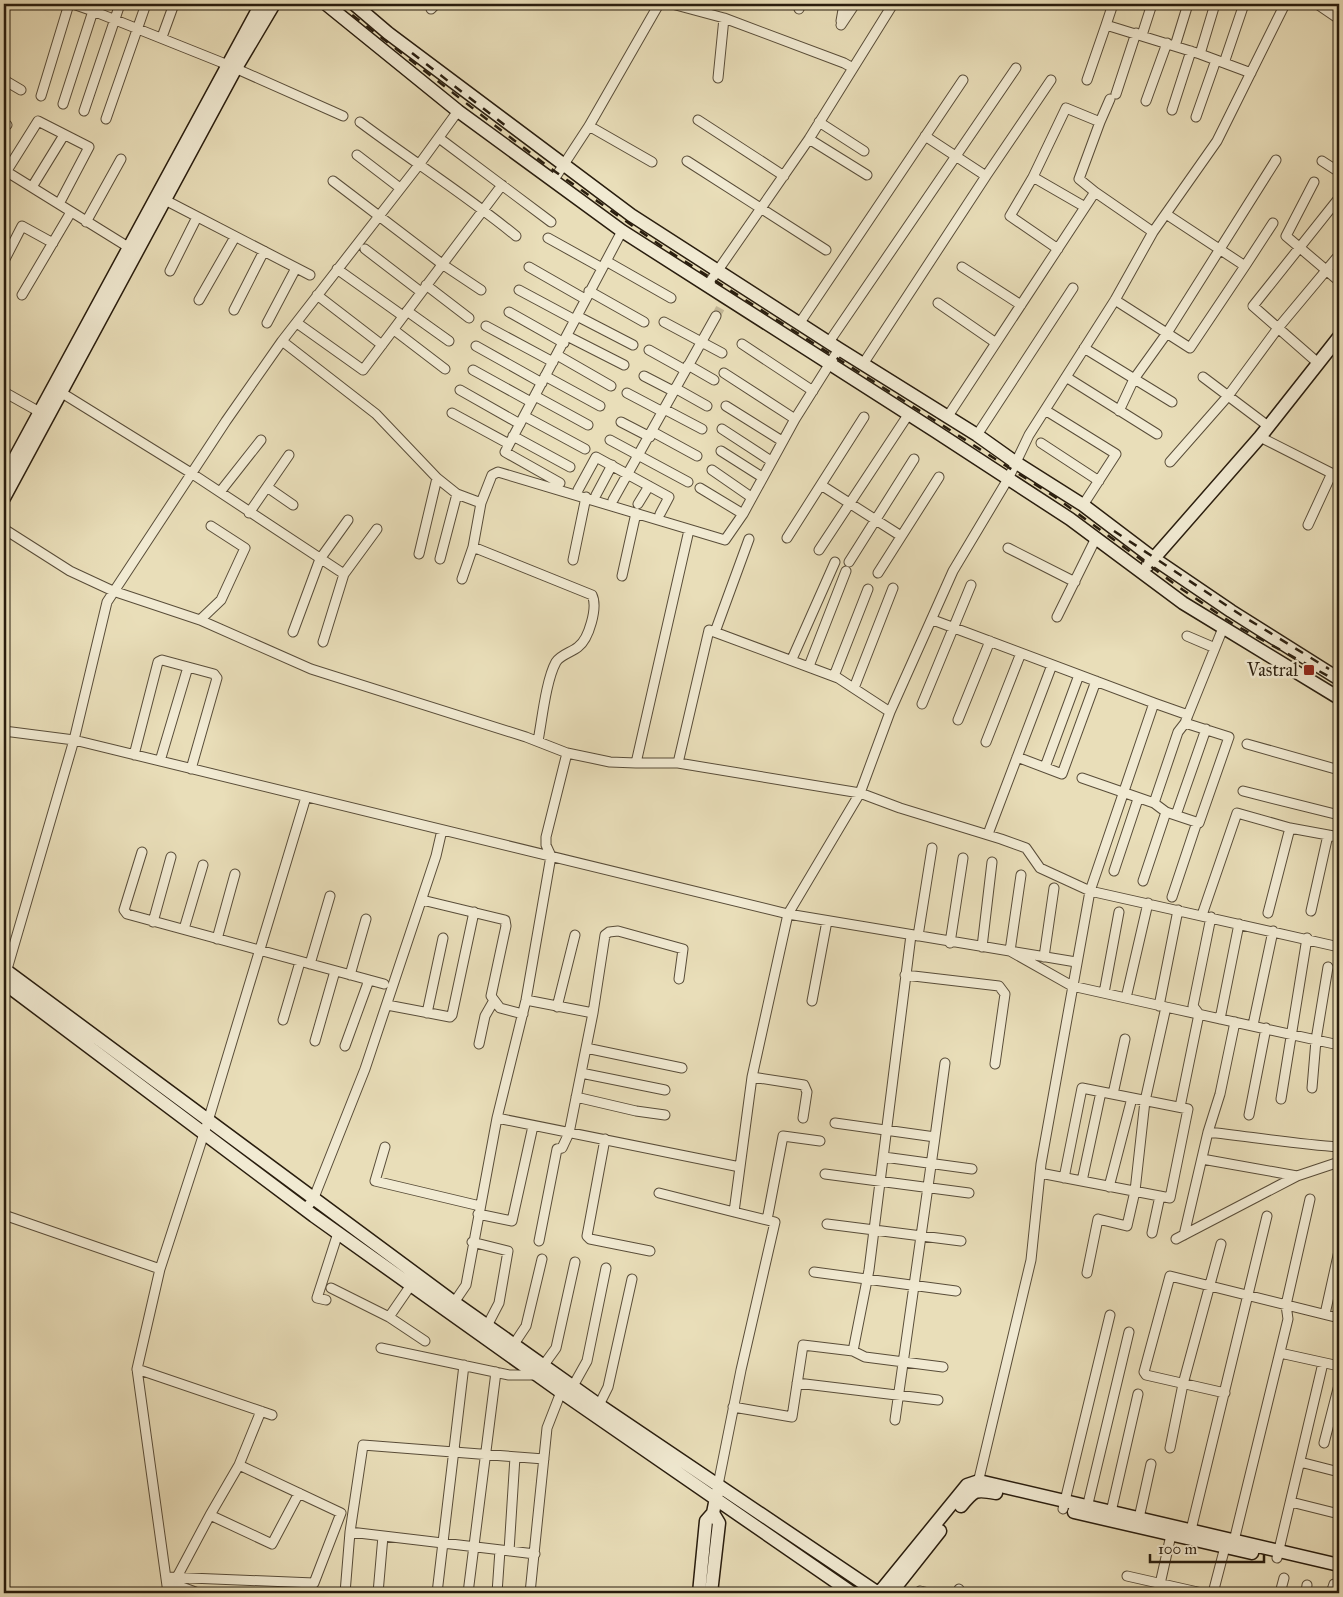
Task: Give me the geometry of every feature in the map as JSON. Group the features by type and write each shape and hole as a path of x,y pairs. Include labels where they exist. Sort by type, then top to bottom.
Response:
{"street":[{"path":"41,96 69,4"},
{"path":"73,4 94,8 137,29 162,37 232,66 343,116"},
{"path":"84,111 120,4"},
{"path":"106,119 146,4"},
{"path":"162,37 174,4"},
{"path":"4,478 8,460 62,393 133,250 165,200 261,4"},
{"path":"4,498 44,415 232,66 274,4"},
{"path":"326,4 458,111 622,231 708,286 724,301 830,365 1008,479 1096,538 1142,573 1223,628 1339,698"},
{"path":"354,4 388,33 631,215 799,324 978,435 1015,462 1083,505 1230,611 1339,680"},
{"path":"553,181 589,126 659,4"},
{"path":"672,4 724,18 844,63 852,68"},
{"path":"844,4 840,25 855,4"},
{"path":"708,286 784,176 893,4"},
{"path":"1086,80 1113,4"},
{"path":"1152,4 1113,97 1100,122 1079,179 1153,232"},
{"path":"1146,101 1188,4"},
{"path":"1172,110 1215,4"},
{"path":"1196,117 1244,4"},
{"path":"734,1212 752,1078 788,914 860,792 890,712 933,620 953,571 1008,479 1015,462 1045,410 1116,300 1153,232 1217,141 1285,4"},
{"path":"1320,5 1339,20"},
{"path":"63,104 94,8"},
{"path":"718,78 724,18"},
{"path":"1106,25 1196,52 1251,73"},
{"path":"462,579 473,547 480,503 492,475 498,472 586,497 637,509 689,530 725,540 743,514 794,419 830,365 834,346 1016,68"},
{"path":"4,80 21,90"},
{"path":"799,324 963,80"},
{"path":"863,364 986,176 1052,80"},
{"path":"1058,249 1010,216 1033,177 1066,108 1100,122"},
{"path":"458,111 418,166 282,341 107,602 74,740 4,976 309,1204 540,1370 573,1386 878,1593 967,1485 1086,1510 1171,1535 1190,1535"},
{"path":"698,120 784,176"},
{"path":"59,204 89,147 38,122 5,171 133,250"},
{"path":"360,122 418,166 483,209 516,236"},
{"path":"819,122 864,151"},
{"path":"589,126 652,162"},
{"path":"32,187 64,135"},
{"path":"926,136 986,176"},
{"path":"808,139 867,175"},
{"path":"443,140 551,222"},
{"path":"357,155 400,188"},
{"path":"86,222 121,160"},
{"path":"1118,411 1134,379 1167,333 1276,160"},
{"path":"687,161 826,250"},
{"path":"1322,161 1339,172"},
{"path":"1033,177 1085,207"},
{"path":"333,181 378,217 481,290"},
{"path":"1314,182 1286,236 1339,281"},
{"path":"297,323 364,370 502,185"},
{"path":"948,416 1095,192"},
{"path":"1318,364 1253,306 1339,198"},
{"path":"165,200 310,275"},
{"path":"22,295 71,212"},
{"path":"1166,214 1244,266"},
{"path":"170,270 197,217"},
{"path":"1116,300 1190,348 1273,223"},
{"path":"4,261 22,226 53,244"},
{"path":"560,483 505,452 622,231"},
{"path":"199,300 235,237"},
{"path":"548,238 671,298"},
{"path":"365,249 469,318"},
{"path":"234,310 264,251"},
{"path":"1170,462 1228,396 1278,328 1339,255"},
{"path":"529,267 644,322"},
{"path":"962,267 1021,305"},
{"path":"268,323 296,268"},
{"path":"337,270 449,341"},
{"path":"978,435 1073,288"},
{"path":"519,290 633,345"},
{"path":"317,295 382,344"},
{"path":"938,303 996,343"},
{"path":"509,312 624,365"},
{"path":"613,500 716,316"},
{"path":"664,322 722,353"},
{"path":"486,326 611,386"},
{"path":"394,330 444,369"},
{"path":"1142,573 1260,437 1339,337"},
{"path":"282,341 376,414 437,478 457,494 480,503"},
{"path":"742,344 813,391"},
{"path":"476,346 600,406"},
{"path":"1084,348 1172,402"},
{"path":"649,350 714,380"},
{"path":"473,370 588,425"},
{"path":"724,373 794,419"},
{"path":"644,376 707,406"},
{"path":"1066,377 1157,434"},
{"path":"1203,377 1268,426"},
{"path":"460,390 584,449"},
{"path":"4,392 44,415"},
{"path":"62,393 192,473 344,574"},
{"path":"628,393 702,429"},
{"path":"726,406 782,441"},
{"path":"1045,410 1116,454 1083,505"},
{"path":"452,413 570,468"},
{"path":"819,550 848,503 908,415"},
{"path":"787,538 864,417"},
{"path":"622,422 697,456"},
{"path":"722,428 771,461"},
{"path":"1260,437 1336,475 1308,525"},
{"path":"220,492 261,440"},
{"path":"610,440 688,482"},
{"path":"1041,443 1099,481"},
{"path":"721,451 762,477"},
{"path":"250,513 289,455"},
{"path":"578,490 596,457 669,497 660,514"},
{"path":"809,666 847,566 914,459"},
{"path":"596,494 612,465"},
{"path":"712,470 751,497"},
{"path":"878,573 939,477"},
{"path":"419,554 437,478"},
{"path":"821,485 901,536"},
{"path":"622,576 637,509 649,486"},
{"path":"267,487 293,506"},
{"path":"700,488 743,514"},
{"path":"440,559 457,494"},
{"path":"573,560 586,497"},
{"path":"293,632 320,559 348,520"},
{"path":"200,620 221,600 245,548 211,526"},
{"path":"4,529 70,571 113,591 200,620 311,669 567,753 610,762 678,763 860,792 900,808 988,834 1026,848 1040,868 1090,891 1307,938 1339,947"},
{"path":"323,642 344,574 377,529"},
{"path":"636,763 689,530"},
{"path":"1057,617 1096,538"},
{"path":"715,632 749,539"},
{"path":"473,547 592,594 596,602 594,616 580,646 557,660 552,672 538,742"},
{"path":"1008,548 1075,582"},
{"path":"792,659 835,562"},
{"path":"922,704 972,585"},
{"path":"854,688 893,588"},
{"path":"834,676 868,589"},
{"path":"933,620 1154,703 1206,730 1229,737 1199,823 1197,822 1172,898"},
{"path":"1154,803 1178,732 1186,719 1223,628"},
{"path":"678,763 709,630 834,676 890,712"},
{"path":"1187,636 1215,648"},
{"path":"958,720 990,642"},
{"path":"986,742 1021,653"},
{"path":"134,755 158,662 162,660 214,674 217,678 191,769"},
{"path":"988,834 1052,665"},
{"path":"160,761 188,667"},
{"path":"1045,767 1079,675"},
{"path":"1018,757 1062,774 1096,681"},
{"path":"891,1593 978,1486 1031,1260 1040,1173 1090,891 1154,703"},
{"path":"1176,815 1206,730"},
{"path":"4,731 74,740 788,914 950,943 1076,962"},
{"path":"1246,744 1339,770"},
{"path":"451,1307 466,1284 472,1242 498,1118 526,1000 551,856 546,845 546,837 567,753"},
{"path":"1082,778 1123,794 1154,803 1166,812 1197,822"},
{"path":"1243,791 1339,815"},
{"path":"168,1593 137,1369 160,1269 206,1127 306,797"},
{"path":"1114,870 1138,799"},
{"path":"1143,882 1166,812"},
{"path":"1180,1107 1199,1014 1193,1006 1207,916 1237,813 1290,828 1339,837"},
{"path":"1268,913 1290,828"},
{"path":"309,1204 365,1068 422,900 442,830"},
{"path":"1311,911 1328,835"},
{"path":"853,1351 867,1280 884,1157 905,975 932,848"},
{"path":"142,852 124,910 127,914 384,984"},
{"path":"153,922 171,857"},
{"path":"950,943 963,858"},
{"path":"982,947 992,862"},
{"path":"184,929 203,865"},
{"path":"217,939 235,874"},
{"path":"1010,951 1021,875"},
{"path":"1044,957 1054,888"},
{"path":"310,964 330,896"},
{"path":"422,900 505,920 506,926 491,996 493,1002 500,1008 523,1014"},
{"path":"1126,998 1148,903"},
{"path":"1087,1273 1098,1219 1127,1226 1135,1191 1146,1101 1178,910"},
{"path":"387,1005 450,1017 452,1015 474,912"},
{"path":"1104,993 1119,912"},
{"path":"350,975 366,919"},
{"path":"812,1001 827,921"},
{"path":"1220,1018 1240,924"},
{"path":"539,1241 556,1149 562,1148 569,1134 606,935 609,932 618,931 683,949 679,979"},
{"path":"1253,1026 1272,931"},
{"path":"557,1006 575,935"},
{"path":"427,1013 444,938"},
{"path":"1281,1099 1307,938"},
{"path":"1010,951 1072,986 1339,1045"},
{"path":"283,1020 300,962"},
{"path":"1312,1088 1316,1040 1328,968"},
{"path":"315,1041 335,971"},
{"path":"905,975 999,986 1005,994 994,1064"},
{"path":"346,1046 369,980"},
{"path":"526,1000 593,1013"},
{"path":"479,1044 485,1016 493,1002"},
{"path":"1235,1022 1220,1094 1180,1237 1297,1176 1339,1162"},
{"path":"1249,1115 1266,1028"},
{"path":"1113,1094 1125,1040"},
{"path":"586,1048 682,1068"},
{"path":"895,1420 915,1286 944,1063"},
{"path":"581,1073 665,1090"},
{"path":"752,1078 804,1085 808,1092 803,1118"},
{"path":"1040,1173 1064,1178 1170,1198 1188,1109 1082,1088 1064,1178"},
{"path":"1082,1181 1101,1092"},
{"path":"576,1097 636,1111 666,1115"},
{"path":"1109,1186 1132,1098"},
{"path":"498,1118 569,1134 605,1139 740,1166"},
{"path":"835,1123 935,1137"},
{"path":"385,1147 375,1181 512,1221 533,1126"},
{"path":"1208,1132 1258,1137 1282,1143 1339,1147"},
{"path":"767,1220 783,1136 820,1141"},
{"path":"605,1139 587,1236 590,1239 650,1251"},
{"path":"884,1157 972,1168"},
{"path":"1202,1160 1297,1176"},
{"path":"826,1174 969,1193"},
{"path":"659,1194 776,1222 733,1407 713,1513 706,1522 699,1593"},
{"path":"1152,1233 1160,1196"},
{"path":"1213,1593 1230,1545 1280,1353 1288,1319 1286,1305 1310,1199"},
{"path":"309,1204 338,1233 411,1285 487,1326 514,1344 561,1392 852,1593"},
{"path":"4,1215 160,1269"},
{"path":"1190,1535 1267,1216"},
{"path":"827,1224 961,1241"},
{"path":"326,1300 317,1298 338,1233"},
{"path":"472,1242 508,1252 499,1303 487,1326"},
{"path":"1170,1448 1183,1384 1221,1244"},
{"path":"1325,1314 1339,1251"},
{"path":"514,1344 526,1326 542,1259"},
{"path":"381,1348 509,1375 540,1370 556,1348 574,1262"},
{"path":"573,1386 587,1362 606,1268"},
{"path":"814,1272 956,1291"},
{"path":"1225,1393 1146,1375 1143,1369 1170,1276 1339,1318"},
{"path":"600,1405 608,1387 632,1280"},
{"path":"389,1317 411,1285"},
{"path":"331,1288 389,1317 425,1341"},
{"path":"1064,1505 1110,1315"},
{"path":"1086,1510 1129,1332"},
{"path":"733,1407 792,1417 803,1345 853,1351 858,1355 942,1367"},
{"path":"1280,1353 1339,1366"},
{"path":"1278,1555 1323,1363"},
{"path":"437,1593 452,1451 464,1365"},
{"path":"137,1369 272,1415"},
{"path":"468,1593 476,1547 496,1372"},
{"path":"797,1383 938,1400"},
{"path":"1324,1444 1339,1385"},
{"path":"530,1593 547,1428 561,1392"},
{"path":"1110,1512 1138,1394"},
{"path":"177,1578 239,1465 261,1411"},
{"path":"345,1593 350,1532 363,1445 544,1459"},
{"path":"497,1593 515,1456"},
{"path":"1300,1462 1339,1472"},
{"path":"1139,1518 1151,1464"},
{"path":"167,1579 314,1583 341,1514 239,1465"},
{"path":"210,1515 272,1544 299,1493"},
{"path":"1290,1502 1339,1514"},
{"path":"1086,1510 1110,1512 1139,1518 1190,1535 1230,1545 1339,1566"},
{"path":"711,1593 719,1523 713,1513"},
{"path":"350,1532 535,1554"},
{"path":"1160,1584 1171,1535"},
{"path":"378,1593 383,1536"},
{"path":"1278,1555 1335,1584"},
{"path":"1127,1576 1201,1593"},
{"path":"1280,1593 1284,1578"},
{"path":"167,1579 198,1593"},
{"path":"920,1591 930,1593"}],"tunnel":[{"path":"716,316 723,303"}],"railway":[{"path":"338,4 550,168 667,250 1055,497 1183,590 1235,625 1339,682"},
{"path":"412,53 511,130"},
{"path":"1114,531 1241,615 1329,669"}],"place":[{"name":"Vastral","path":"1309,670"}]}
